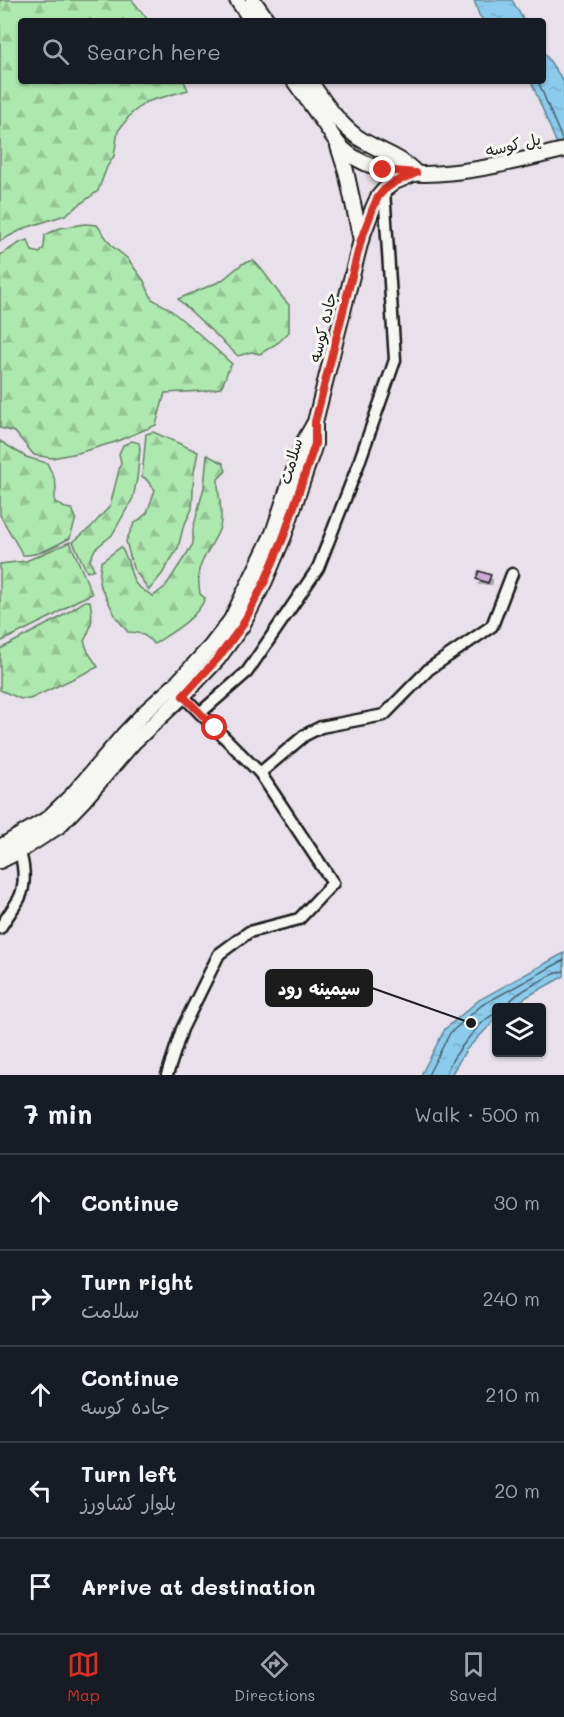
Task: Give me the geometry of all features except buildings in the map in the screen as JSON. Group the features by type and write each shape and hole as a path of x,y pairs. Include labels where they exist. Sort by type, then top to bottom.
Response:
{"main road":[{"path":"237,0 250,18"},
{"path":"253,0 266,18"},
{"path":"296,84 336,141 350,130"},
{"path":"312,84 350,130 378,149 405,162 416,173 395,182 384,190"},
{"name":"پل کوسه","path":"336,141 366,164 383,170 416,173 468,171 564,150"},
{"name":"جاده کوسه","path":"336,141 346,171 361,240"},
{"name":"جاده کوسه","path":"315,422 361,240 378,197 384,190"},
{"name":"سلامت","path":"0,847 17,845 59,826 179,691 218,658 242,626 265,581 284,536 315,444 315,422"},
{"name":"سلامت","path":"0,861 17,845"}],"street":[{"path":"200,712 247,672 318,568 357,468 395,360 384,190"},
{"path":"260,773 306,735 321,727 384,716 429,669 492,626 512,574"},
{"path":"167,1075 182,1029 219,954 249,932 299,919 333,883 260,773 179,691"},
{"path":"0,928 21,897 24,883 23,862 17,845"},
{"path":"8,900 21,897"}],"green space":[{"path":"0,0 132,0 147,18 18,18 18,84 185,84 188,90 146,102 131,114 118,131 114,156 98,191 65,215 25,228 0,241"},
{"path":"85,224 97,225 112,246 127,258 144,281 152,299 168,308 232,364 220,388 165,393 156,425 115,442 78,453 52,458 34,455 15,432 0,428 0,255 28,240 32,251 40,253 44,247 45,235 60,228"},
{"path":"253,260 289,305 289,332 279,342 260,354 251,352 238,356 178,299 221,281 242,264"},
{"path":"153,432 198,452 194,472 192,509 183,528 178,548 149,590 133,568 126,541 134,524 147,513 155,490 142,477 146,434"},
{"path":"0,441 26,457 47,463 56,484 55,502 72,509 76,518 70,538 41,552 23,555 0,515"},
{"path":"132,441 139,443 140,449 133,498 112,535 95,549 90,560 94,569 87,572 73,542 91,527 110,506 121,462 119,454 123,445"},
{"path":"207,455 223,463 226,471 218,479 220,527 199,570 200,594 205,598 190,619 154,644 143,635 128,632 116,617 99,583 101,562 121,547 134,581 139,587 153,596 165,587 193,544 193,529 204,487"},
{"path":"70,542 92,594 0,642 0,564 26,561"},
{"path":"85,601 90,601 92,617 91,626 84,641 98,667 30,699 21,699 0,690 0,649 59,618"}],"water":[{"path":"474,0 512,0 522,18 482,18"},
{"path":"546,55 564,82 564,155 556,142 532,84 546,84"},
{"path":"564,953 564,976 518,1003 492,1003 492,1023 466,1050 451,1075 421,1075 445,1029 479,1000"}],"place":[{"name":"سیمینه رود","path":"471,1023"}],"route":[{"path":"215,728 183,696 218,658 242,626 265,581 284,536 315,444 315,422 361,240 378,197 395,182 416,173 383,170"}]}
